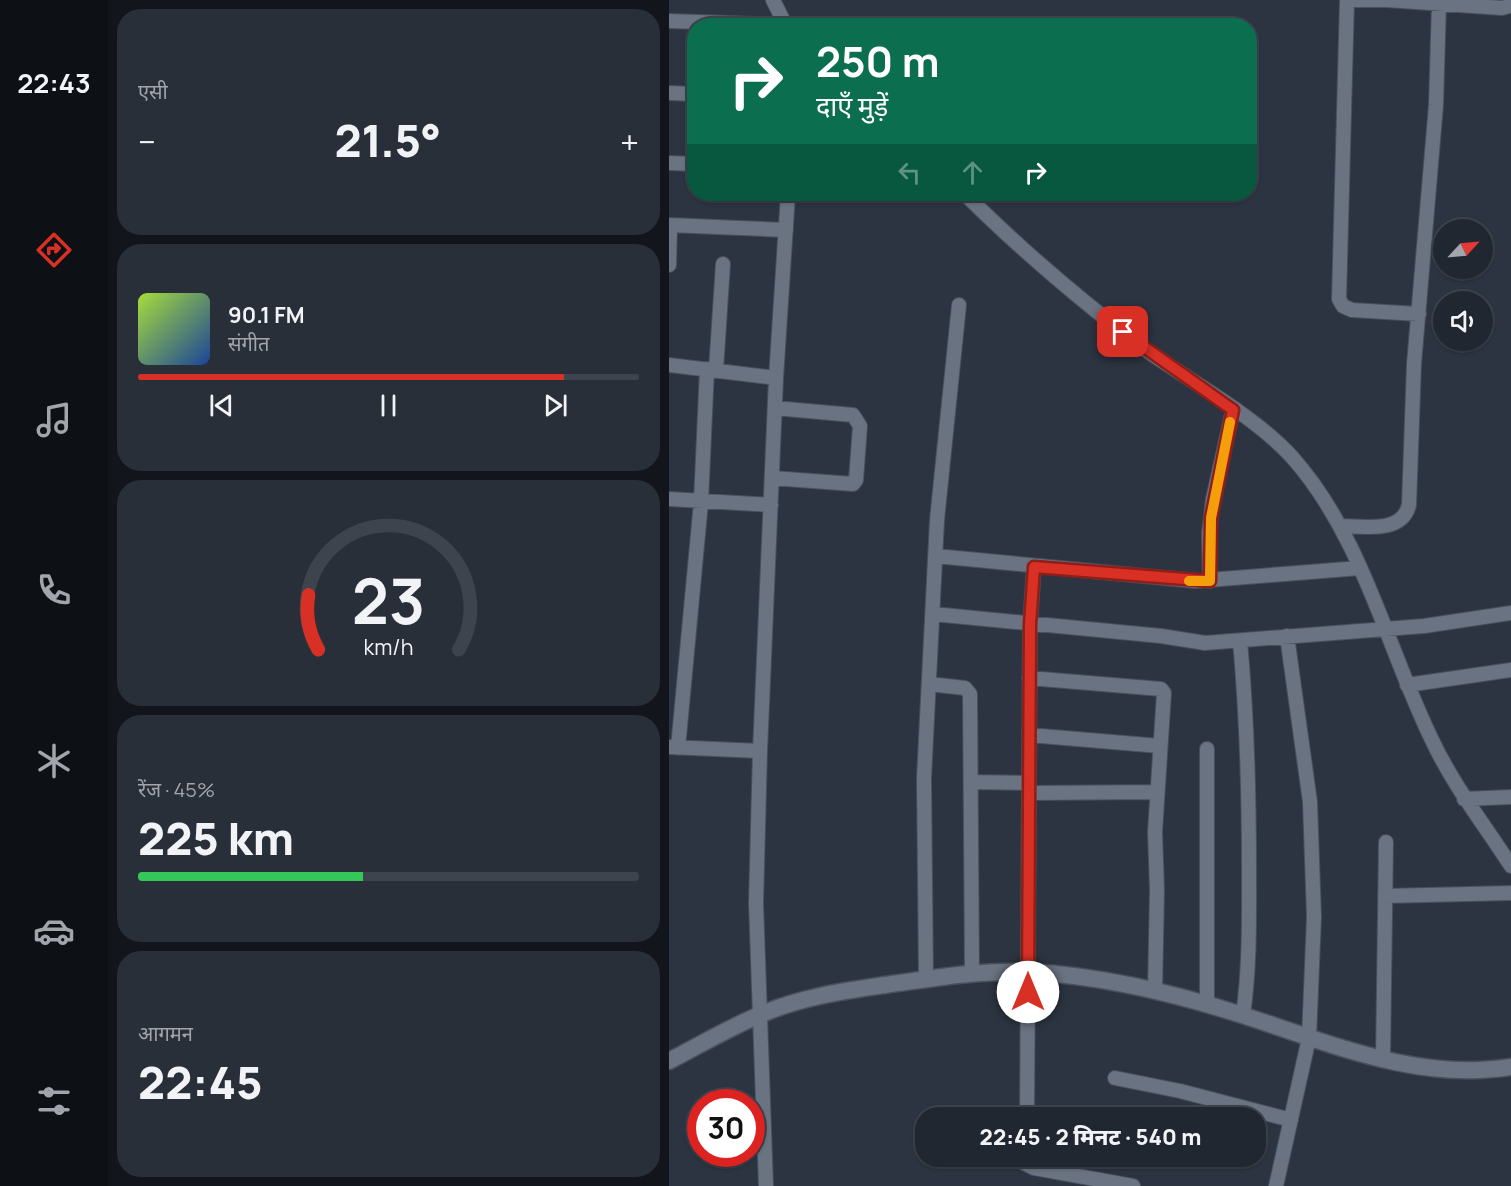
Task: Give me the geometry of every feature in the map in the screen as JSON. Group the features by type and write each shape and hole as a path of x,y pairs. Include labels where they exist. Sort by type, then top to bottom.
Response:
{"street":[{"path":"773,0 782,18"},
{"path":"1419,314 1352,310 1343,306 1339,299 1347,0 1502,8 1511,3"},
{"path":"1340,526 1385,526 1397,523 1407,512 1419,314 1436,105 1439,3"},
{"path":"669,21 687,22"},
{"path":"669,93 687,94"},
{"path":"669,163 687,164"},
{"path":"766,1186 762,1014 756,903 776,378 788,201"},
{"path":"972,201 1016,244 1122,330 1262,430 1293,458 1340,526 1432,740 1464,799 1505,847 1511,866"},
{"path":"669,265 670,225 786,230"},
{"path":"723,264 711,370 701,502 674,748 760,751"},
{"path":"926,979 924,778 936,556 959,305"},
{"path":"669,365 776,378"},
{"path":"772,478 853,484 856,480 859,426 853,415 775,408"},
{"path":"1210,581 1212,509 1233,410"},
{"path":"669,499 771,505"},
{"path":"936,556 1034,567 1210,581 1360,568"},
{"path":"1027,1107 1029,678 1034,567"},
{"path":"933,614 1161,636 1192,642 1241,641 1424,626 1511,614"},
{"path":"1276,1186 1309,1038 1314,917 1310,802 1287,636"},
{"path":"1241,641 1246,705 1249,931 1248,980 1243,1015"},
{"path":"1407,685 1511,670"},
{"path":"1029,678 1162,690 1164,695 1156,792 1155,991"},
{"path":"929,684 965,688 969,691 972,974"},
{"path":"1029,735 1160,746"},
{"path":"1206,749 1207,1005"},
{"path":"971,782 1029,788 1156,792"},
{"path":"1464,799 1511,796"},
{"path":"1383,1059 1386,842"},
{"path":"1385,896 1511,893"},
{"path":"669,1061 762,1014 810,998 926,979 972,974 1028,972 1108,981 1155,991 1243,1015 1309,1038 1411,1066 1511,1067"},
{"path":"1116,1078 1180,1091 1291,1120"},
{"path":"1032,1167 1133,1186"}],"slow traffic":[{"path":"1189,581 1210,581 1209,533 1213,499 1230,422"}],"route":[{"path":"1028,992 1030,624 1034,567 1210,581 1209,533 1213,499 1233,410 1123,332"}]}
